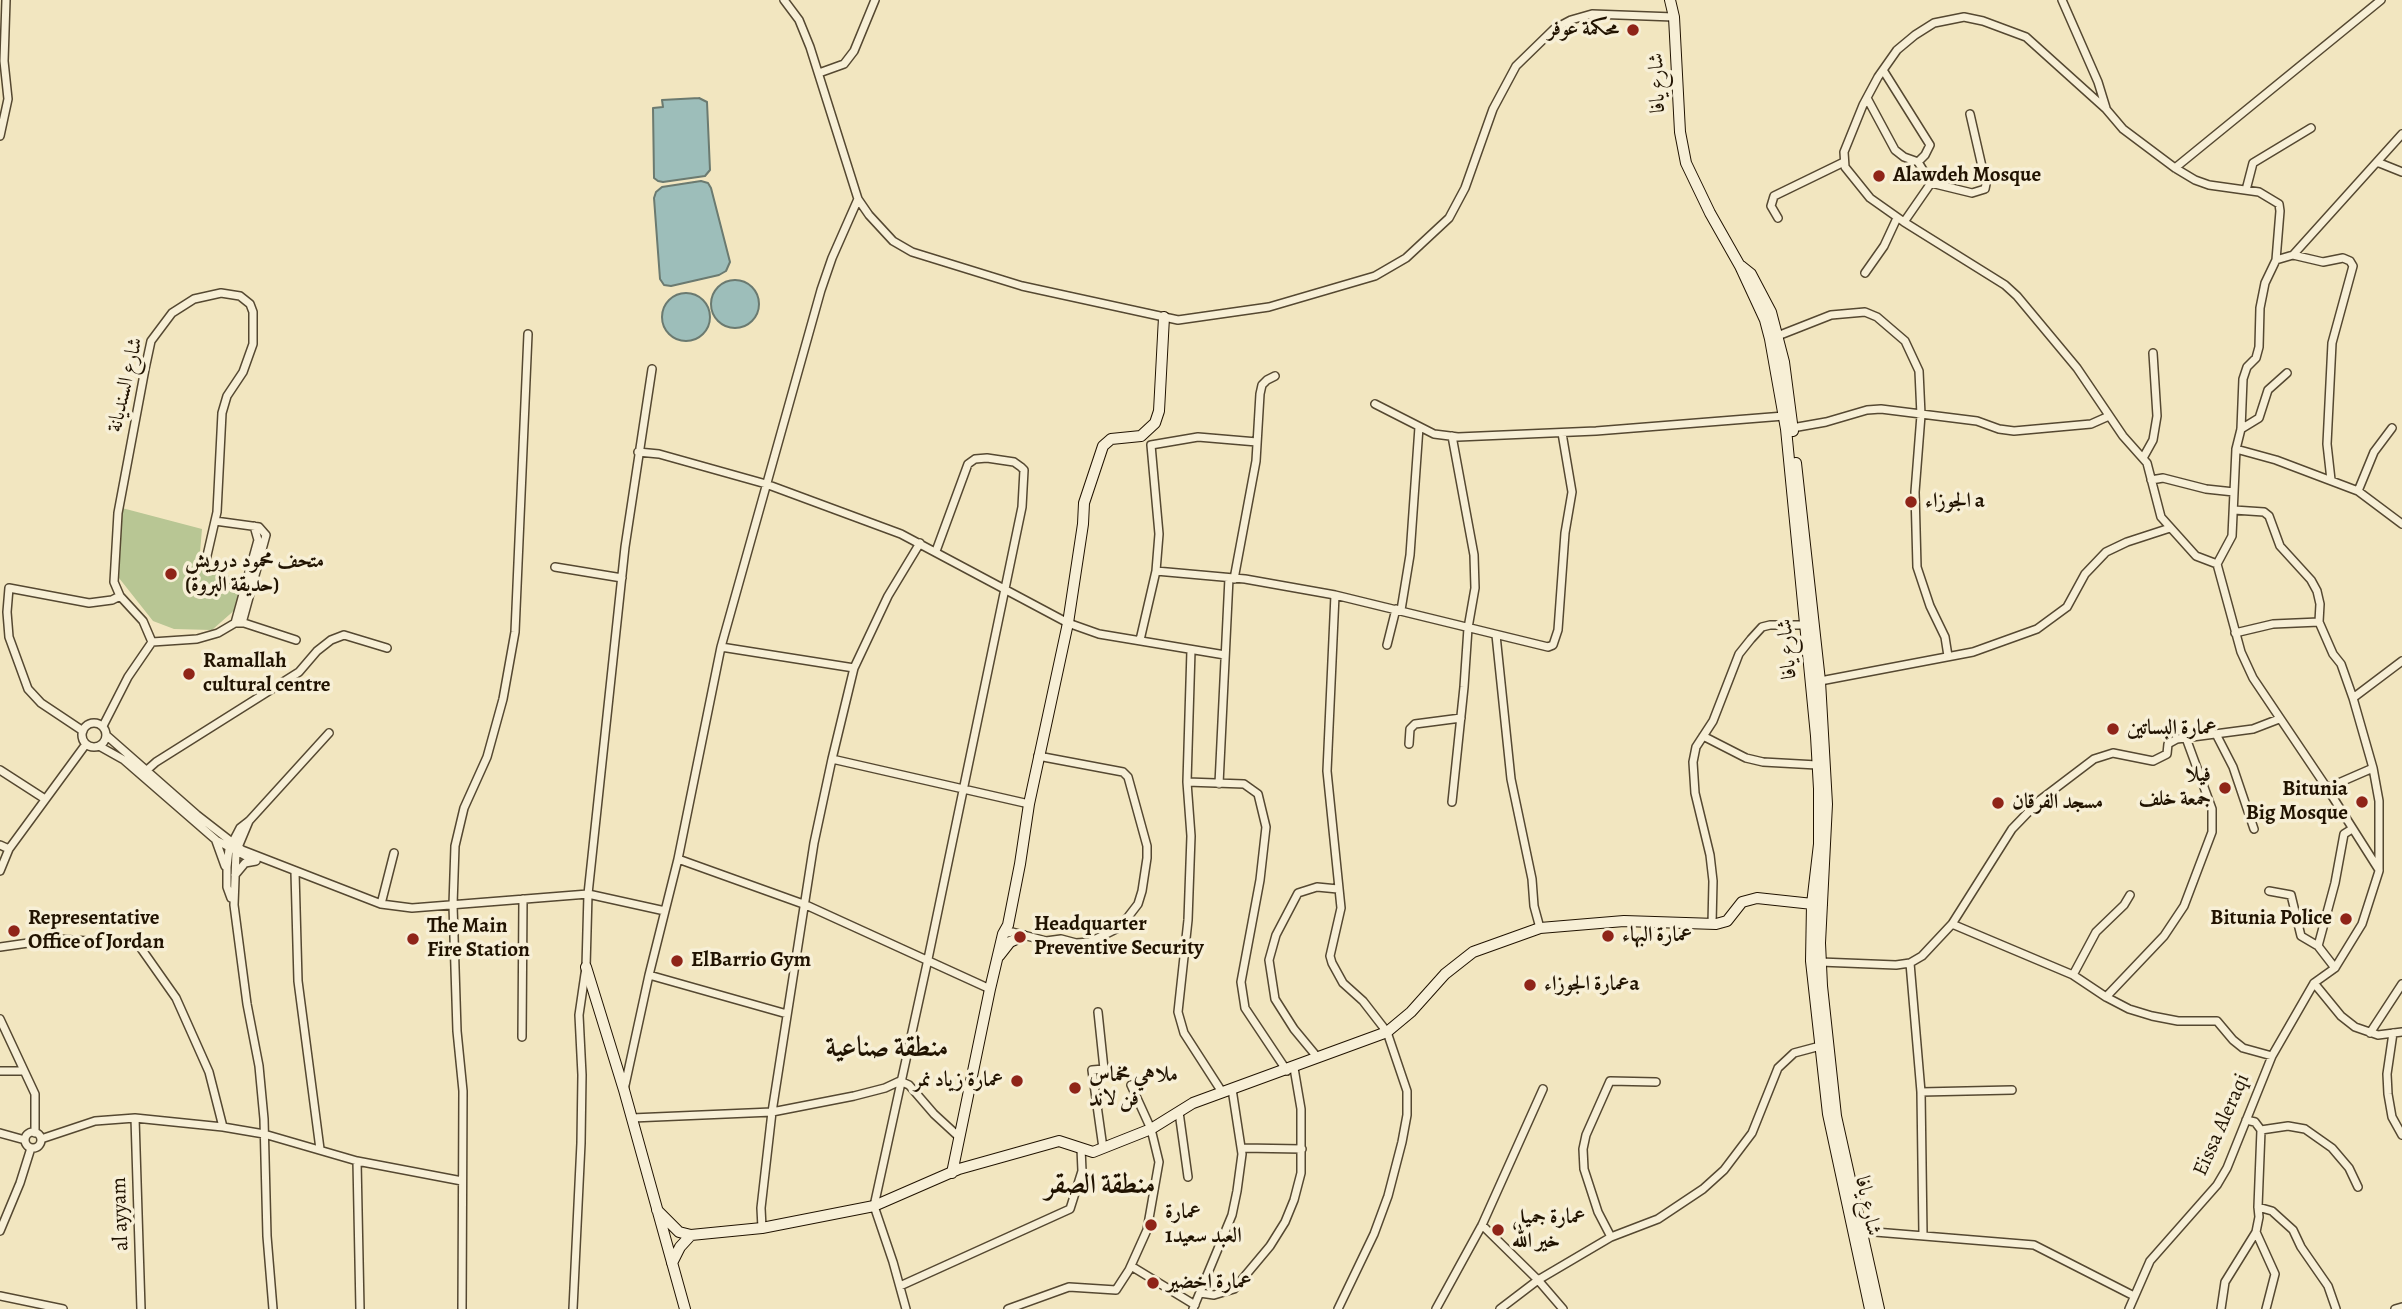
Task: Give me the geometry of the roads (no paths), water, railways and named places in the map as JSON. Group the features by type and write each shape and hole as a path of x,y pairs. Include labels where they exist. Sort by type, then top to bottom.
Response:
{"street":[{"path":"0,136 8,99 4,61 6,0"},
{"path":"784,0 799,20 819,73 847,169 859,199 869,215 893,241 912,252 1022,286 1178,320 1269,307 1375,276 1406,258 1449,218 1465,188 1493,109 1516,66 1554,30 1571,20 1592,14 1674,17"},
{"path":"819,73 844,64 854,51 875,0"},
{"path":"2062,0 2098,82 2106,108"},
{"path":"2175,168 2381,0"},
{"name":"شارع يافا","path":"1670,1 1674,17 1679,132 1686,163 1710,213 1740,265 1774,337 1805,625 1815,682 1819,844 1817,905 1811,961 1824,1045 1828,1114 1870,1309"},
{"path":"2217,564 2196,556 2161,517 2147,463 2109,416 2077,368 2017,296 2005,285 1900,220 1870,198 1850,175 1844,162 1844,152 1867,98 1897,50 1934,23 1964,17 2026,37 2106,108 2123,129 2175,168 2194,180 2209,185 2259,192 2279,204 2276,260 2265,283 2260,308 2259,347 2256,358 2247,367 2243,379 2232,536 2217,564 2235,633 2253,678 2379,871"},
{"path":"1883,70 1930,145 1918,162"},
{"path":"1867,98 1895,150 1918,162 1931,183 1972,193 1986,189 1970,114"},
{"path":"2245,190 2253,163 2311,128"},
{"path":"2293,255 2402,134"},
{"path":"1778,218 1770,206 1774,196 1844,162"},
{"path":"2377,162 2402,172"},
{"path":"1865,273 1900,220 1931,183"},
{"path":"624,1090 678,859 721,648 821,290 832,258 859,199"},
{"path":"2276,260 2293,255 2323,262 2343,258 2353,266 2332,343 2327,444 2331,480"},
{"name":"شارع السنديانة","path":"120,596 114,582 118,513 151,341 166,320 183,304 221,293 240,296 250,304 254,334 249,358 227,396 222,413 215,521 206,560"},
{"path":"1879,1309 1836,1116 1824,1045 1817,905 1827,804 1792,428 1774,337 1831,315 1866,312 1877,317 1905,341 1919,371 1921,415 1915,492 1917,567 1930,607 1945,637 1948,656"},
{"path":"952,1172 990,989 999,957 1012,933 1029,804 1068,623 1083,524 1083,503 1103,446 1111,439 1141,436 1155,423 1159,411 1164,317"},
{"path":"462,1309 463,1091 457,1031 453,905 455,846 464,808 487,757 503,699 515,632 528,334"},
{"path":"2143,458 2153,440 2157,416 2153,353"},
{"path":"573,1309 582,1130 579,1015 586,967 588,894 622,578 652,369"},
{"path":"2241,429 2259,418 2268,390 2287,373"},
{"path":"1219,784 1231,579 1248,507 1262,385 1275,376"},
{"path":"1375,404 1434,434 1452,436 1562,433 1784,416"},
{"path":"1792,428 1867,411 1902,411 1977,421 2014,431 2091,424 2109,416"},
{"path":"1387,645 1410,555 1419,427"},
{"path":"2358,491 2374,452 2392,428"},
{"path":"1156,571 1335,594 1548,647 1556,641 1572,492 1562,433"},
{"path":"1452,436 1474,555 1475,588 1468,628 1452,802"},
{"path":"1140,640 1156,571 1159,534 1151,445 1198,438 1257,442"},
{"path":"2236,449 2358,491 2402,524"},
{"path":"638,452 659,454 766,484 920,543 1068,623 1099,634 1225,655"},
{"path":"906,1309 874,1206 1022,507 1024,470 1014,462 987,458 975,458 968,464 936,551"},
{"path":"2151,480 2164,478 2206,489 2234,492"},
{"path":"2234,510 2264,512 2269,516 2280,546 2317,590 2320,604 2319,622 2333,654 2341,664 2353,698 2373,768 2379,801 2379,871 2362,924 2335,968 2314,983 2341,1016 2355,1027 2378,1035 2402,1032"},
{"path":"215,521 254,526 257,531 258,540 238,623"},
{"path":"1815,682 1973,652 2036,628 2067,607 2085,574 2106,552 2170,528"},
{"path":"762,1228 761,1208 772,1112 814,843 832,759 854,668 888,596 920,543"},
{"path":"555,567 622,578"},
{"path":"83,731 41,702 28,689 9,637 9,588 89,603 120,596 143,621 152,642"},
{"path":"1335,594 1327,771 1340,908 1330,956 1343,983 1363,1001 1387,1032 1407,1091 1407,1115 1382,1213 1338,1309"},
{"path":"2235,633 2273,624 2319,622"},
{"path":"152,642 197,639 218,634 238,623 296,640"},
{"path":"1712,924 1713,881 1710,855 1700,820 1693,762 1696,747 1713,721 1739,654 1762,627 1805,625"},
{"path":"147,770 299,672 317,651 331,640 344,635 387,649"},
{"path":"1496,635 1511,779 1540,928"},
{"path":"152,642 128,677 103,726 106,735 217,836 227,887 234,905"},
{"path":"721,648 854,668"},
{"path":"1131,1266 1194,1307 1232,1215 1241,1166 1242,1148 1227,1091 1184,1032 1178,1012 1188,912 1191,836 1187,782 1191,650"},
{"path":"2353,698 2402,662"},
{"path":"1409,744 1410,729 1415,724 1461,718"},
{"path":"1820,962 1896,965 1910,963 1930,950 1952,924 2012,829 2040,800 2104,755 2123,755 2153,761 2166,754 2168,744 2177,739 2253,729 2278,719"},
{"path":"103,726 92,723 83,731 83,738 86,744 93,747 99,746 106,735"},
{"path":"226,872 234,848 249,821 329,733"},
{"path":"2216,734 2233,767 2254,829"},
{"path":"1703,736 1746,758 1763,762 1817,765"},
{"path":"2106,997 2164,936 2185,906 2213,832 2212,809 2186,738"},
{"path":"0,871 9,849 86,744"},
{"path":"99,746 124,760 234,848 257,861 295,872"},
{"path":"1012,933 1046,941 1052,938 1076,943 1102,937 1128,918 1138,904 1147,858 1147,846 1128,776 1123,772 1038,756"},
{"path":"832,759 1029,804"},
{"path":"2327,788 2373,768"},
{"path":"0,770 45,799"},
{"path":"1187,782 1244,784 1258,794 1265,827 1260,880 1241,982 1245,1008 1290,1069 1301,1109 1301,1173 1294,1200 1270,1246 1234,1289 1214,1294 1200,1293"},
{"path":"2318,946 2335,883 2344,834 2352,829"},
{"path":"217,836 243,830"},
{"path":"243,830 251,853"},
{"path":"0,845 9,849"},
{"path":"234,848 381,904 412,908 588,894 665,911"},
{"path":"234,848 234,905 247,1004 259,1066 273,1309"},
{"path":"381,904 394,853"},
{"path":"678,859 806,905 990,989"},
{"path":"233,879 242,866 257,861"},
{"path":"295,872 298,981 320,1149"},
{"path":"1318,1058 1294,1029 1275,999 1269,960 1276,935 1298,893 1317,887 1338,889"},
{"path":"2269,891 2291,895 2301,936 2318,946 2335,968"},
{"path":"2073,975 2096,932 2124,905 2130,895"},
{"path":"657,1210 679,1232 691,1235 762,1228 874,1206 952,1172 1059,1141 1093,1152 1151,1129 1193,1103 1387,1032 1410,1012 1445,974 1473,952 1540,928 1624,921 1712,924 1727,921 1742,902 1757,898 1817,905"},
{"path":"522,1037 523,899"},
{"path":"1952,924 2073,975 2129,1009 2178,1021 2217,1021 2243,1048 2273,1056"},
{"path":"2,948 56,939 138,944 176,998 209,1072 223,1127"},
{"path":"1910,963 1921,1092 1923,1235"},
{"path":"586,967 624,1090 685,1309"},
{"path":"649,975 787,1014"},
{"name":"Eissa Aleraqi","path":"2129,1309 2150,1261 2217,1185 2227,1168 2273,1056 2314,983"},
{"path":"2370,1033 2402,984"},
{"path":"1098,1012 1104,1069 1092,1070 1102,1149"},
{"path":"0,1019 35,1094 34,1133"},
{"path":"2393,1033 2387,1074 2388,1094 2392,1116 2402,1135"},
{"path":"1500,1309 1538,1280 1611,1237 1663,1216 1703,1189 1724,1170 1752,1133 1778,1068 1794,1053 1824,1045"},
{"path":"0,1070 23,1071"},
{"path":"632,1118 772,1112 853,1096 885,1088 900,1081 909,1085 958,1141 964,1168"},
{"path":"1611,1237 1598,1212 1584,1169 1583,1149 1586,1135 1610,1081 1656,1082"},
{"path":"1008,1309 1069,1287 1116,1290 1131,1266 1147,1230 1159,1162 1151,1129 1131,1085"},
{"path":"1436,1309 1482,1226 1543,1089"},
{"path":"1921,1092 2012,1090"},
{"path":"1179,1112 1188,1177"},
{"path":"31,1148 38,1146 41,1139 95,1121 135,1118 264,1134 357,1161 462,1181"},
{"name":"al ayyam","path":"135,1118 141,1309"},
{"path":"2221,1309 2225,1282 2256,1232 2259,1217 2261,1130 2255,1122 2246,1120"},
{"path":"2261,1130 2288,1126 2305,1129 2332,1148 2349,1168 2358,1187"},
{"path":"0,1133 26,1140 31,1148 0,1231"},
{"path":"26,1140 29,1133 34,1133"},
{"path":"34,1133 41,1139"},
{"path":"900,1286 1070,1209 1082,1171 1081,1148"},
{"path":"1242,1148 1302,1149"},
{"path":"357,1161 360,1309"},
{"path":"2258,1207 2272,1211 2294,1230 2301,1247 2328,1286 2336,1309"},
{"path":"1482,1226 1538,1280 1563,1309"},
{"path":"1863,1231 2034,1244 2134,1296"},
{"path":"2256,1232 2275,1273 2266,1309"},
{"path":"672,1263 680,1247 691,1235"},
{"path":"0,1296 63,1309"},
{"path":"2395,1309 2402,1307"}],"water":[{"path":"699,98 707,102 710,170 705,176 658,181 654,178 653,108 663,107 662,100"},
{"path":"701,181 708,183 711,188 730,262 726,271 719,275 671,286 664,285 660,279 654,198 656,192 662,187"},
{"path":"735,280 752,287 759,304 752,321 735,328 718,321 711,304 718,287"},
{"path":"686,293 703,300 710,317 703,334 686,341 669,334 662,317 669,300"}],"place":[{"name":"محكمة عوفر","path":"1633,30"},
{"name":"Alawdeh Mosque","path":"1879,176"},
{"name":"الجوزاء a","path":"1911,502"},
{"name":"متحف محمود درويش (حديقة البروة)","path":"171,574"},
{"name":"Ramallah cultural centre","path":"189,674"},
{"name":"عمارة البساتين","path":"2113,729"},
{"name":"فيلا جمعة خلف","path":"2225,788"},
{"name":"Bitunia Big Mosque","path":"2362,802"},
{"name":"مسجد الفرقان","path":"1998,803"},
{"name":"Bitunia Police","path":"2346,919"},
{"name":"Representative Office of Jordan","path":"14,931"},
{"name":"عمارة البهاء","path":"1608,936"},
{"name":"Headquarter Preventive Security","path":"1020,937"},
{"name":"The Main Fire Station","path":"413,939"},
{"name":"ElBarrio Gym","path":"677,961"},
{"name":"عمارة الجوزاءa","path":"1530,985"},
{"name":"عمارة زياد نمر","path":"1017,1081"},
{"name":"ملاهي مخماس فن لاند","path":"1075,1088"},
{"name":"عمارة العبد سعيد1","path":"1151,1225"},
{"name":"عمارة جميل خير الله","path":"1498,1230"},
{"name":"عمارة اخضير","path":"1153,1283"}],"district":[{"name":"منطقة صناعية","path":"887,1049"},
{"name":"منطقة الصقر","path":"1100,1186"}]}
